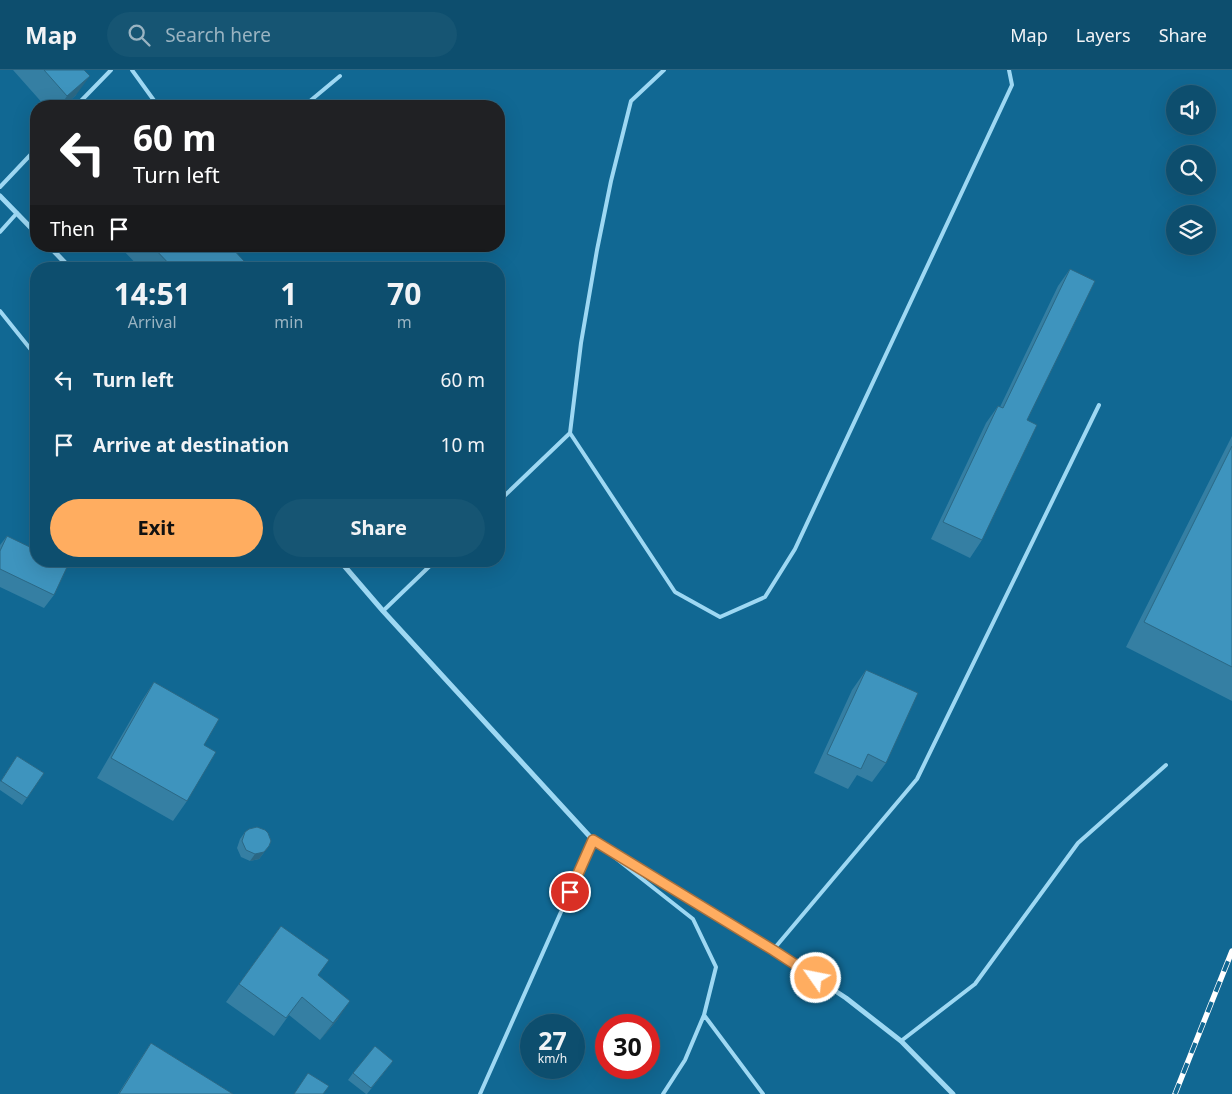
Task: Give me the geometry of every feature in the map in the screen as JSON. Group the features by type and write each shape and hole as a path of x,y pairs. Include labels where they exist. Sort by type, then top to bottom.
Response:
{"street":[{"path":"0,196 30,227"},
{"path":"55,252 64,262"},
{"path":"345,567 383,611 593,840 773,950 846,998 901,1041 953,1094"}],"lane":[{"path":"82,100 110,70"},
{"path":"132,70 154,100"},
{"path":"505,495 570,433 581,342 597,250 611,181 631,101 664,70"},
{"path":"570,433 675,592 720,618 765,597 796,549 976,163 1012,85 1010,70"},
{"path":"311,100 340,76"},
{"path":"0,187 30,155"},
{"path":"0,232 17,213"},
{"path":"0,311 30,348"},
{"path":"773,950 917,780 1099,405"},
{"path":"383,611 429,567"},
{"path":"901,1041 975,984 1078,843 1166,765"},
{"path":"480,1094 593,840 693,919 716,967 704,1015 685,1060 663,1094"},
{"path":"704,1015 763,1094"}],"building":[{"path":"44,70 84,70 90,76 67,96"},
{"path":"158,252 236,252 244,261 243,262 167,262"},
{"path":"1070,269 1095,281 1027,420 1037,425 982,540 943,522 998,406 1003,408"},
{"path":"1232,446 1232,667 1144,622"},
{"path":"7,536 30,547 30,567 67,567 54,595 0,569 0,551"},
{"path":"866,670 918,693 886,763 868,754 861,769 827,754"},
{"path":"154,682 219,719 204,745 216,752 187,801 111,758"},
{"path":"17,756 44,773 27,798 1,781"},
{"path":"257,827 268,833 271,841 264,852 255,854 246,850 242,841 245,832"},
{"path":"281,926 329,960 318,975 350,1001 333,1023 302,997 286,1018 239,984"},
{"path":"151,1043 233,1094 119,1094"},
{"path":"375,1046 393,1061 371,1088 353,1073"},
{"path":"308,1073 329,1086 323,1094 294,1094"}],"railway":[{"path":"1175,1094 1232,951"}],"route":[{"path":"570,892 593,840 816,978"}]}
